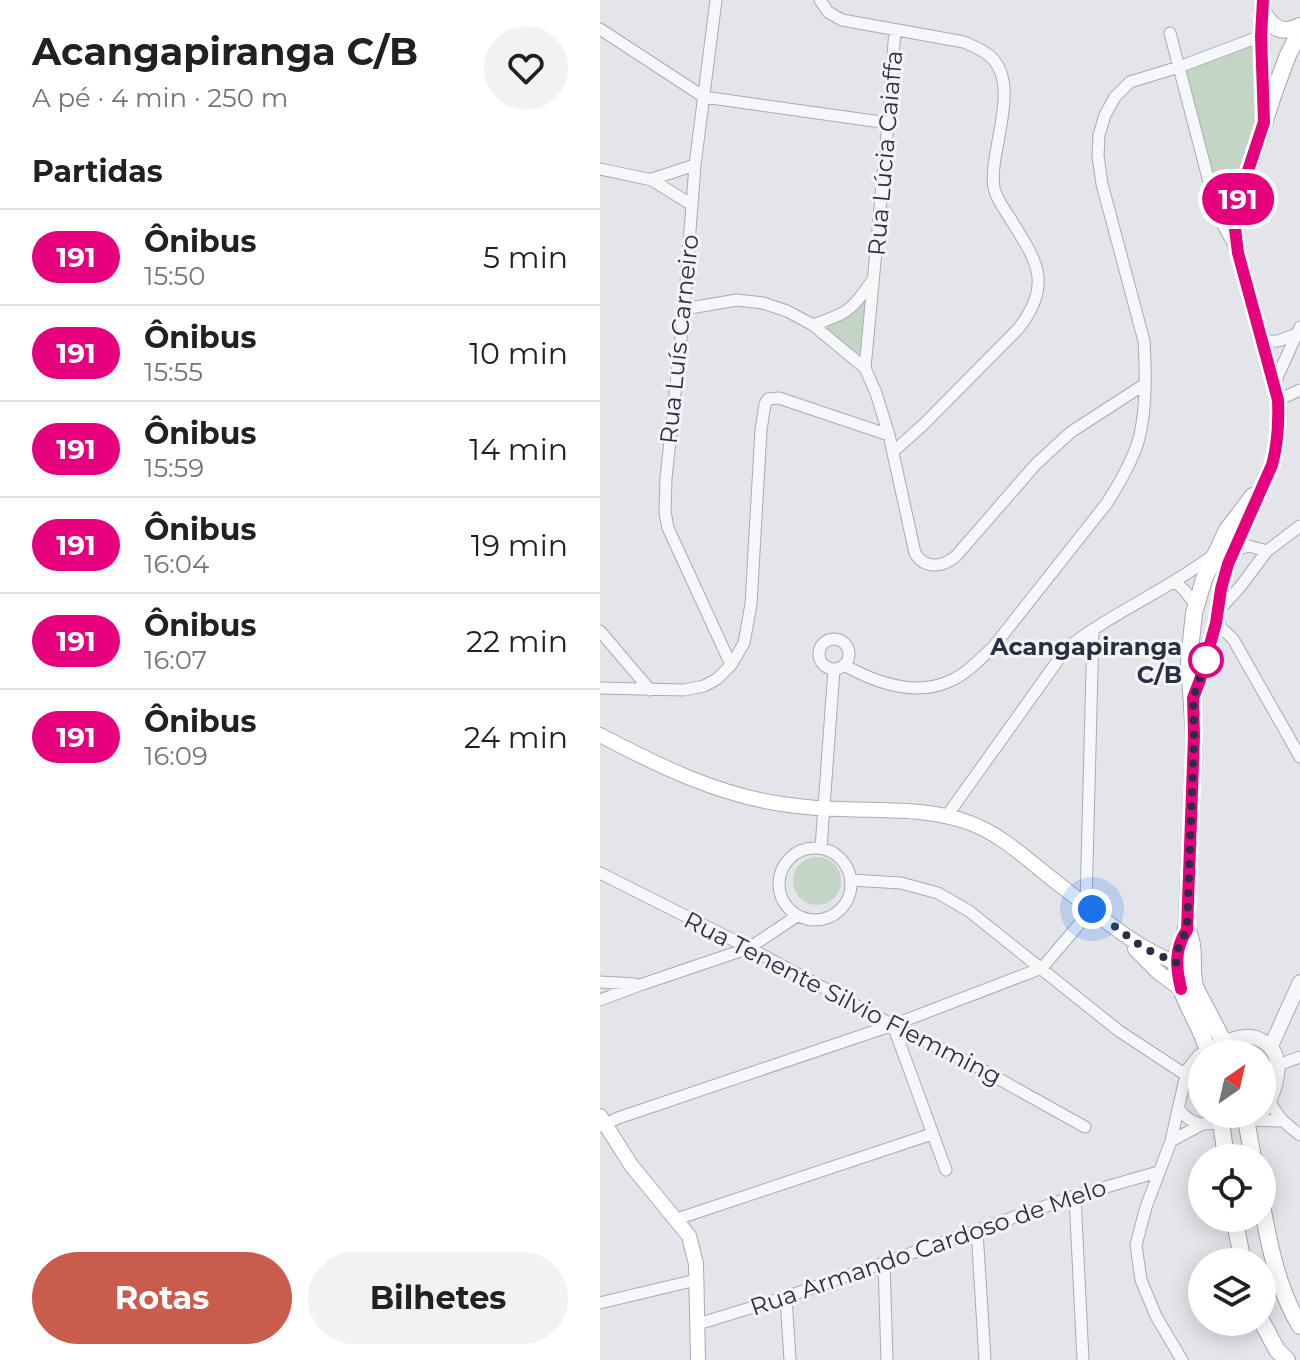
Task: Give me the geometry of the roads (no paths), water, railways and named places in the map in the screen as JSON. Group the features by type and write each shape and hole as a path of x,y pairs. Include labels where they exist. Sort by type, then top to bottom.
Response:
{"main road":[{"path":"1193,698 1217,617 1224,576 1277,447 1279,422 1276,392 1238,253 1235,229 1238,201 1288,55 1300,29 1278,29 1271,24 1262,6"},
{"path":"1262,6 1264,122"},
{"path":"1204,1040 1186,983 1176,963 1179,944 1187,930 1194,736 1189,660 1196,605 1204,579 1227,530 1261,488"},
{"path":"1216,554 1235,550"},
{"path":"1196,605 1204,617 1217,617"},
{"path":"600,735 652,762 740,795 781,804 902,811 968,823 990,832 1014,848 1125,936 1176,963"},
{"path":"1186,983 1192,940 1187,930"},
{"path":"1125,936 1137,952 1186,983 1199,998 1223,1040"},
{"path":"601,1122 631,1165 689,1236 696,1264 698,1360"},
{"path":"1267,1232 1288,1307 1300,1326"},
{"path":"1270,1336 1287,1360"}],"street":[{"name":"Rua Luís Carneiro","path":"716,0 695,165 665,512 668,528 731,665"},
{"path":"820,0 828,12 842,20 964,42 991,57 1003,83 994,190 1033,255 1039,272 1035,303 1029,316 894,451"},
{"path":"600,29 704,97 888,123"},
{"name":"Rua Lúcia Caiaffa","path":"865,368 895,30"},
{"path":"1170,33 1213,197 1238,253"},
{"path":"821,848 839,667 883,684 909,688 951,681 973,666 994,646 1107,503 1139,439 1145,384 1144,341 1102,184 1098,156 1099,135 1105,115 1121,89 1130,82 1261,36"},
{"path":"652,180 695,165"},
{"path":"600,169 652,180 692,205"},
{"name":"Rua Lúcia Caiaffa","path":"813,325 850,310 874,276"},
{"path":"684,309 737,300 763,303 813,325 865,368 894,451 915,553 925,564 940,565 956,556 1036,464 1071,432 1145,384"},
{"path":"1262,341 1278,341 1299,330"},
{"path":"1299,330 1276,392 1300,390"},
{"path":"600,688 684,690 704,686 717,679 731,665 744,643 751,604 754,524 765,404 768,399 779,398 889,435"},
{"path":"1300,526 1267,551 1217,617 1233,639 1300,757"},
{"path":"1235,550 1249,546 1267,551"},
{"path":"946,817 1066,649 1216,554"},
{"path":"1175,582 1196,605"},
{"path":"601,1122 893,1025 1042,968 1089,907 1093,630"},
{"path":"600,631 650,690"},
{"path":"809,848 821,848 842,859 851,880 848,901 834,915 816,920 797,916 787,907 778,884 787,860 809,848"},
{"name":"Rua Tenente Silvio Flemming","path":"600,873 974,1065 1085,1127"},
{"path":"851,880 901,883 938,893 969,911 1119,1031 1186,1075"},
{"path":"600,1000 749,948 797,916"},
{"path":"600,982 640,985"},
{"path":"1274,1040 1300,982"},
{"path":"893,1025 946,1170"},
{"path":"1241,1040 1248,1036 1260,1040"},
{"path":"1278,1065 1300,1057"},
{"path":"1276,1060 1276,1069"},
{"path":"1179,1358 1141,1280 1136,1245 1146,1207 1171,1141 1188,1068"},
{"path":"1179,1110 1188,1119"},
{"path":"1276,1113 1300,1135"},
{"path":"1276,1119 1282,1121"},
{"path":"1171,1141 1195,1128"},
{"path":"677,1219 932,1134"},
{"name":"Rua Armando Cardoso de Melo","path":"698,1324 786,1297 1075,1196 1158,1172"},
{"path":"1075,1196 1083,1360"},
{"path":"977,1231 985,1360"},
{"path":"884,1263 887,1360"},
{"path":"600,1303 696,1280"},
{"path":"786,1297 790,1360"}],"place":[{"name":"Acangapiranga C/B","path":"1206,660"}]}
